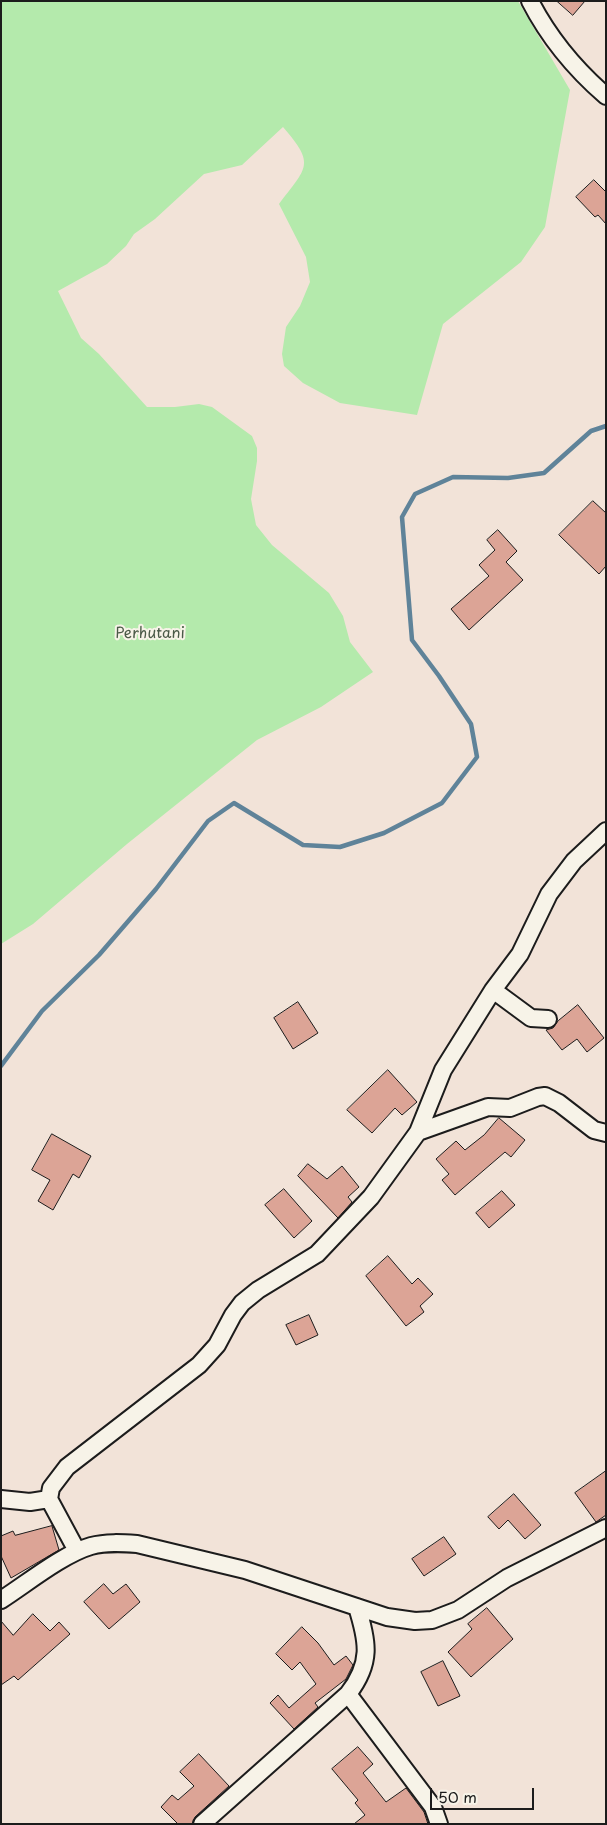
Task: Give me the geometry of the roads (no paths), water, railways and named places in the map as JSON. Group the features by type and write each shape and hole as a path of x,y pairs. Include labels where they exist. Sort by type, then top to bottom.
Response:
{"street":[{"path":"530,1 556,42 593,85 606,96"},
{"path":"77,1551 49,1499 51,1488 67,1467 210,1355 242,1303 258,1290 317,1254 371,1197 418,1132 443,1070 493,990 520,954 550,894 562,875 606,831"},
{"path":"493,990 531,1018 548,1019"},
{"path":"418,1132 483,1109 495,1107 510,1108 545,1096 559,1102 594,1130 606,1133"},
{"path":"1,1499 30,1502 49,1499"},
{"path":"1,1600 77,1551 104,1543 137,1544 264,1575 386,1617 415,1621 432,1620 446,1615 528,1567 606,1528"},
{"path":"202,1824 348,1694 360,1677 366,1652 362,1625 356,1607"},
{"path":"348,1694 433,1807 439,1824"}],"waterway":[{"path":"1,1066 42,1011 99,955 156,889 208,821 234,803 303,845 340,847 384,833 442,803 477,757 471,724 412,640 402,517 415,494 453,477 508,478 544,473 591,431 606,426"}],"park label":[{"name":"Perhutani","path":"150,634"}]}
